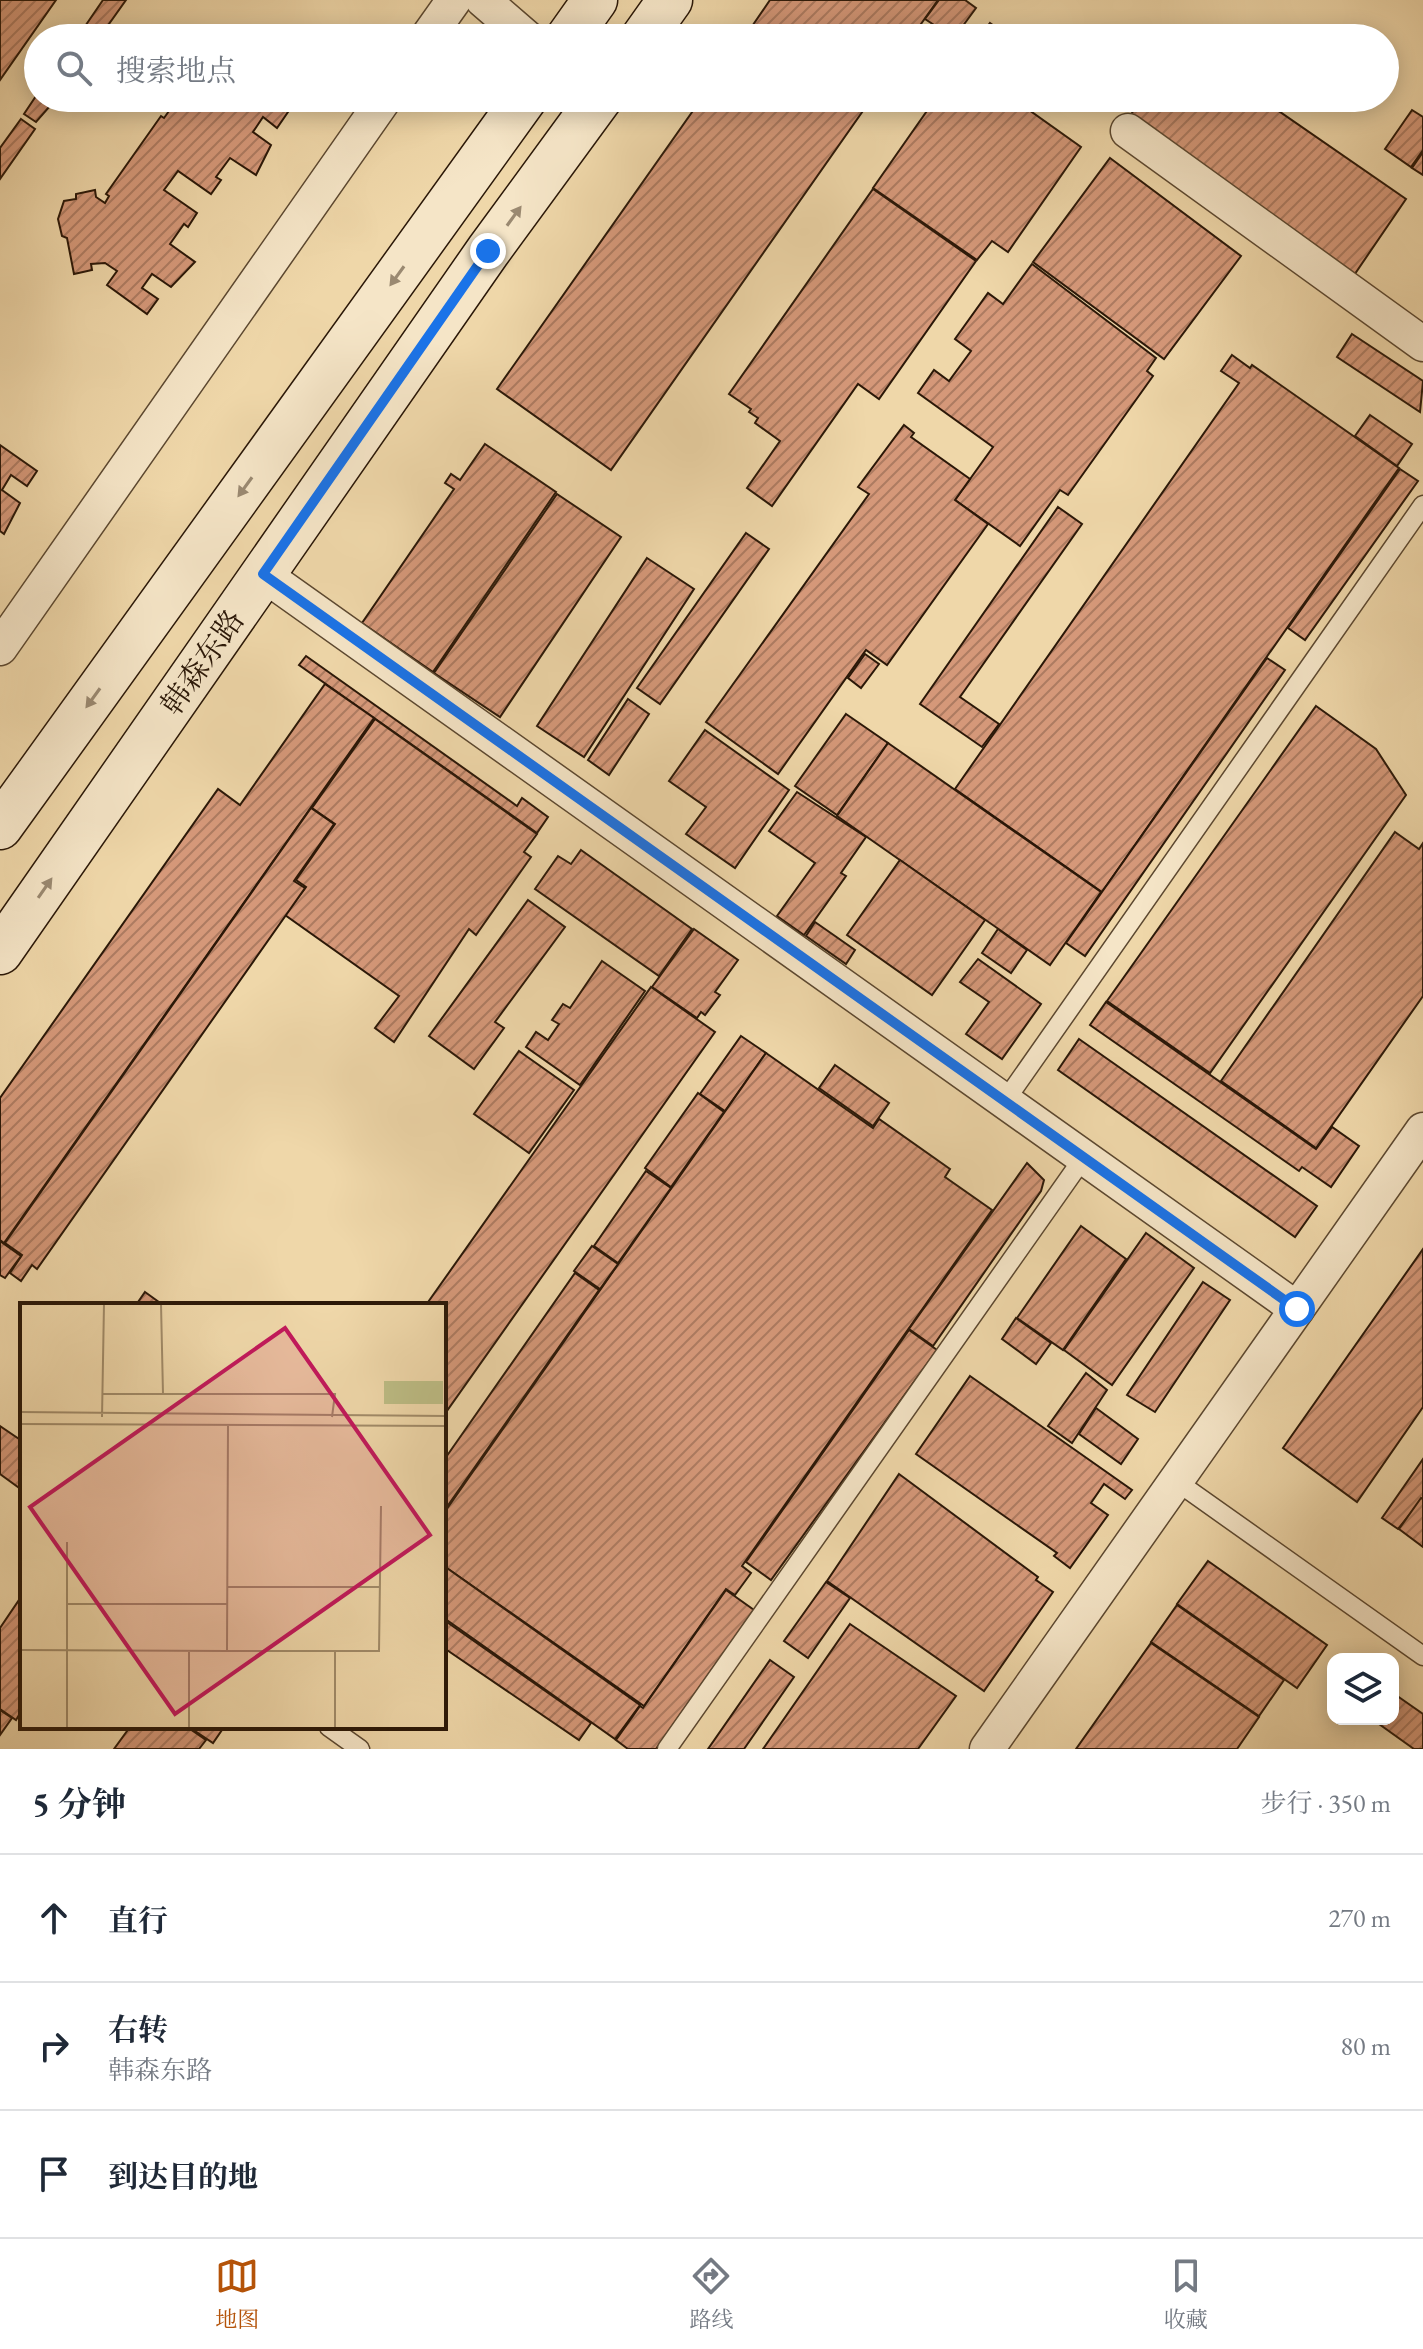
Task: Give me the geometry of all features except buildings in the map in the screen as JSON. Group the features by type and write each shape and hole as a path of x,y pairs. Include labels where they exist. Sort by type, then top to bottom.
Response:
{"main road":[{"path":"578,24 595,0"},
{"path":"653,24 670,0"},
{"path":"0,827 515,112"},
{"name":"韩森东路","path":"0,952 588,112"}],"street":[{"path":"437,24 454,0"},
{"path":"483,0 511,24"},
{"path":"0,648 375,112"},
{"path":"1128,131 1423,344"},
{"path":"263,574 1297,1309"},
{"path":"987,1749 1423,1130"}],"lane":[{"path":"1005,1101 1423,505"},
{"path":"667,1749 1084,1157"},
{"path":"1176,1481 1423,1656"},
{"path":"332,1729 360,1749"}],"route":[{"path":"488,251 263,574 1297,1309"}]}
